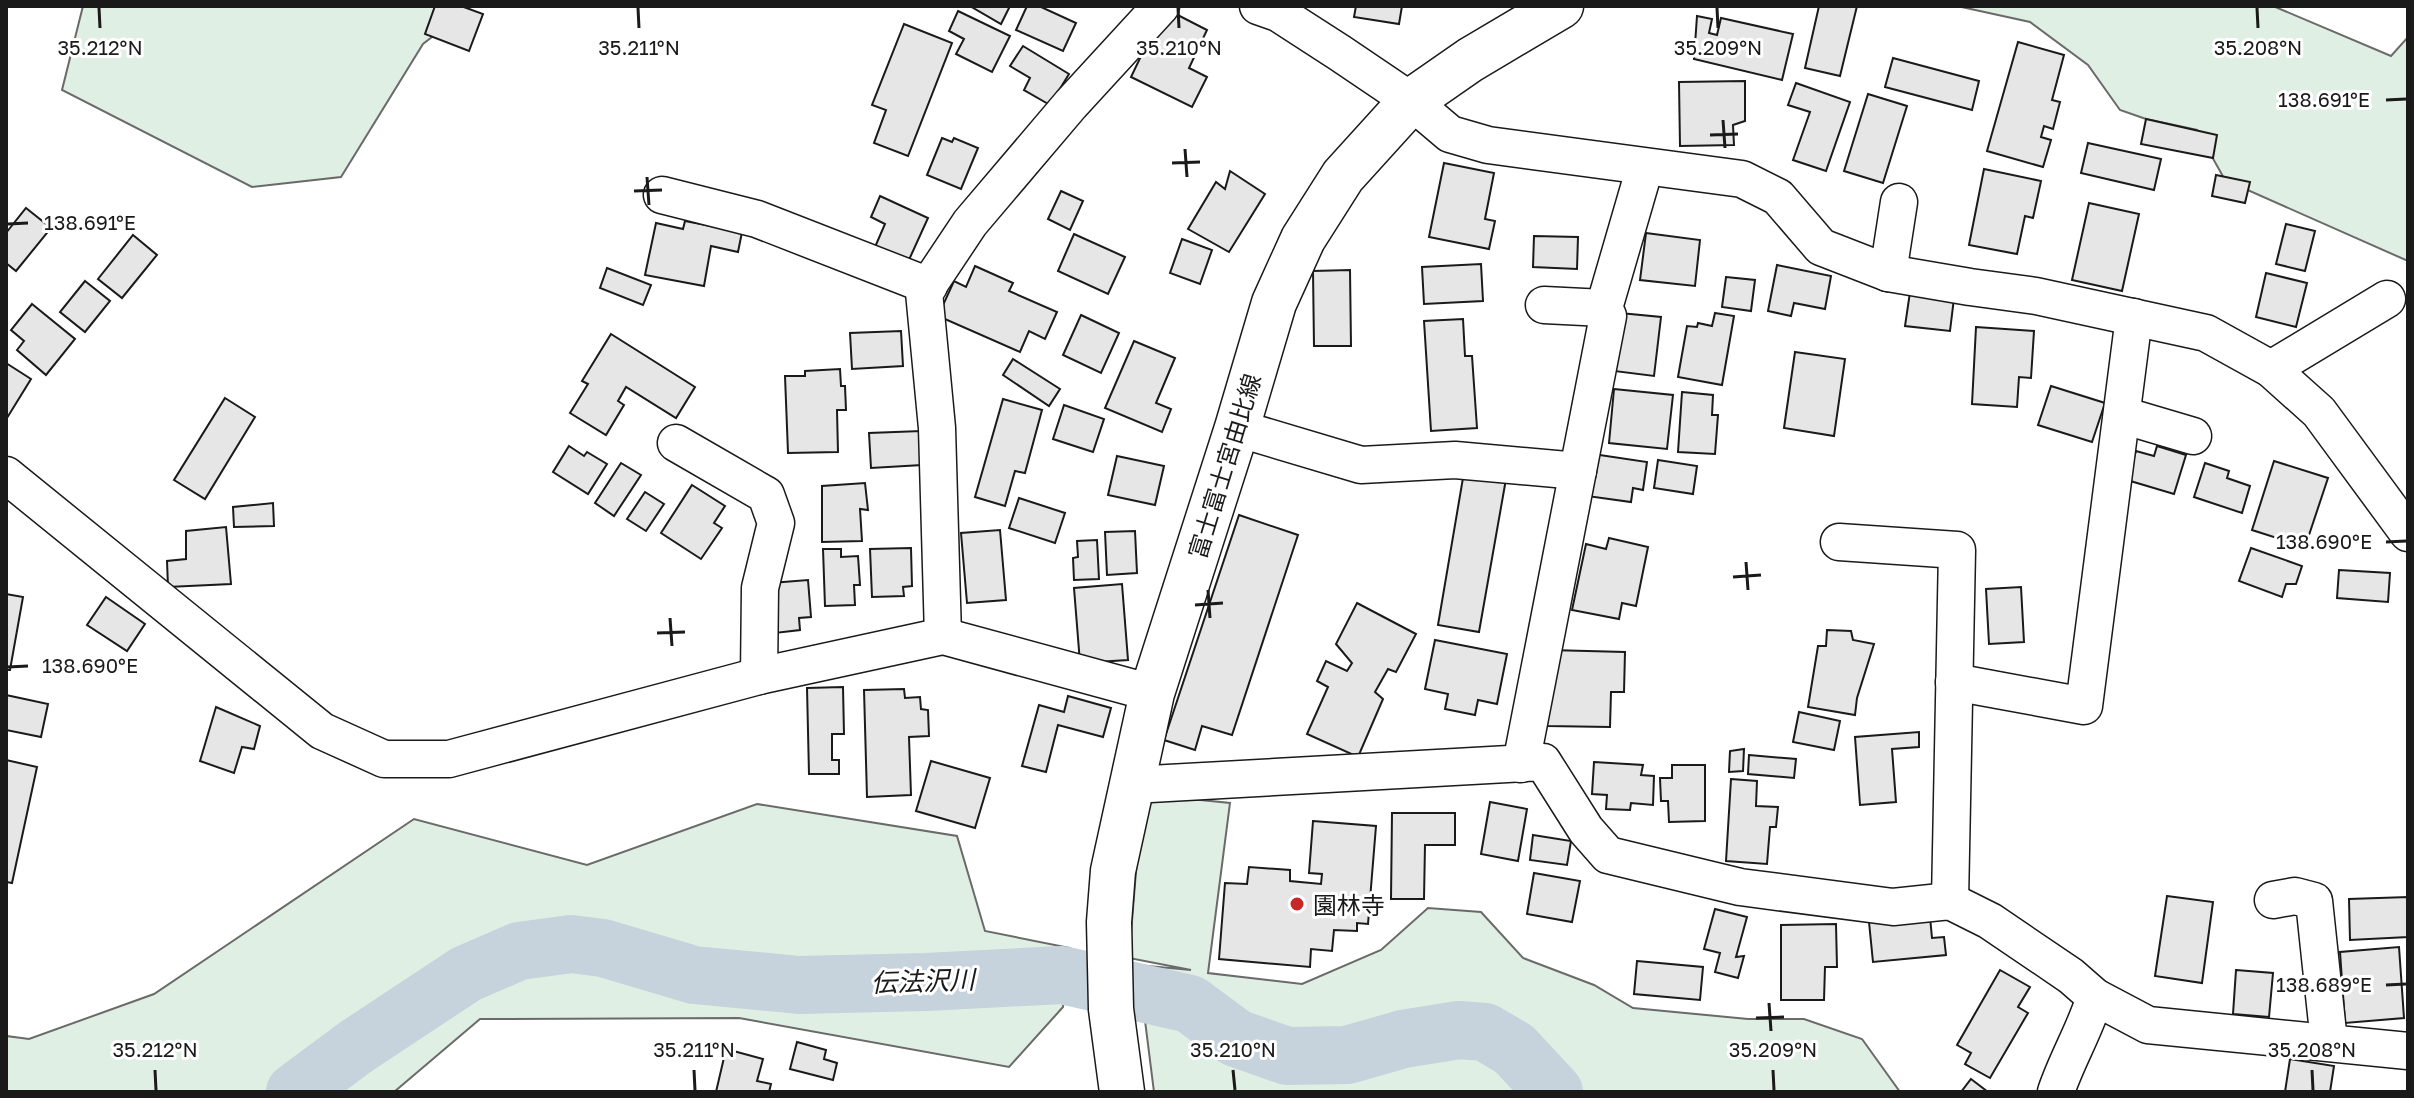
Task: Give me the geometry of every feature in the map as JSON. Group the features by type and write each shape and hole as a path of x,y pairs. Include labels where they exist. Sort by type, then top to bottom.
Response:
{"main road":[{"name":"富士富士宮由比線","path":"1122,1085 1111,1009 1109,922 1113,871 1152,693 1274,303 1303,239 1343,176 1411,101 1470,60 1561,6"}],"street":[{"path":"943,636 937,428 924,292 970,223 1071,104 1161,6"},
{"path":"1258,6 1278,13 1411,101 1450,134 1488,145 1742,179 1778,197 1821,247 1888,273 2036,296 2206,333 2271,369 2319,412 2408,533"},
{"path":"1521,764 1608,316 1604,308 1645,167"},
{"path":"662,195 757,219 929,286"},
{"path":"1888,273 1899,202"},
{"path":"2271,369 2387,299"},
{"path":"1544,305 1604,308"},
{"path":"1954,682 2084,706 2134,317"},
{"path":"2122,415 2193,436"},
{"path":"1237,428 1361,465 1455,460 1578,471"},
{"path":"676,443 766,495 776,523 760,588 759,676"},
{"path":"6,475 322,731 384,759 449,759 759,676 943,636 1152,693"},
{"path":"1839,542 1957,550 1950,901"},
{"path":"1132,785 1543,762 1586,830 1608,855 1740,887 1893,907 1950,901 1990,921 2071,976 2095,997 2148,1025 2408,1051"},
{"path":"2273,900 2295,896 2314,901 2329,1042"},
{"path":"2056,1092 2087,1024 2095,997"}],"green space":[{"path":"83,6 472,6 423,44 341,177 252,187 62,90"},
{"path":"1957,6 2273,6 2391,56 2408,37 2408,261 2225,180 2197,130 2120,110 2088,65 2030,22"},
{"path":"1151,798 1230,803 1208,973 1302,984 1381,950 1428,908 1481,912 1523,958 1594,985 1633,1008 1748,1019 1804,1019 1862,1039 1900,1092 1154,1092 1138,965 1191,970 1129,958 1140,822"},
{"path":"757,804 957,836 985,931 1070,948 1063,1007 1009,1067 739,1018 480,1019 394,1092 6,1092 6,1036 29,1039 154,994 414,819 587,865"}],"building":[{"path":"435,6 461,6 483,14 469,51 425,34"},
{"path":"970,6 1010,6 1001,24"},
{"path":"1027,6 1039,6 1076,23 1063,51 1016,30"},
{"path":"1356,6 1402,6 1399,24 1354,17"},
{"path":"1819,6 1857,6 1840,76 1805,68"},
{"path":"1164,8 1207,30 1189,68 1207,77 1192,107 1131,77"},
{"path":"958,11 1010,36 992,72 956,54 964,39 949,31"},
{"path":"1697,16 1712,19 1709,33 1717,35 1721,18 1793,34 1782,80 1694,59"},
{"path":"904,24 952,43 908,156 874,143 886,110 872,105"},
{"path":"2018,42 2064,55 2052,100 2060,102 2053,129 2044,126 2041,137 2051,140 2043,167 1987,151"},
{"path":"1023,46 1069,74 1050,105 1024,90 1030,78 1010,66"},
{"path":"1893,58 1979,81 1972,110 1885,87"},
{"path":"1745,81 1745,121 1733,125 1734,145 1680,146 1679,82"},
{"path":"1796,83 1850,102 1826,171 1793,160 1810,112 1788,105"},
{"path":"1868,94 1907,106 1883,183 1844,171"},
{"path":"2146,119 2217,135 2213,158 2141,144"},
{"path":"942,138 952,142 954,138 978,148 961,189 927,175"},
{"path":"2088,143 2161,159 2154,190 2081,173"},
{"path":"1444,163 1494,173 1485,219 1495,221 1489,249 1429,237"},
{"path":"1984,169 2041,181 2033,218 2025,216 2017,254 1969,245"},
{"path":"1230,171 1265,194 1229,252 1188,229 1216,182 1225,189"},
{"path":"2216,175 2250,182 2245,203 2212,196"},
{"path":"1061,191 1083,201 1070,230 1048,219"},
{"path":"880,196 928,218 908,262 875,247 885,224 871,217"},
{"path":"2089,203 2139,214 2122,291 2072,280"},
{"path":"26,208 51,228 16,271 6,263 6,233"},
{"path":"685,221 742,232 738,252 711,246 704,286 645,275 656,223 683,229"},
{"path":"2286,224 2315,231 2305,271 2276,264"},
{"path":"1646,233 1700,240 1695,286 1640,280"},
{"path":"1074,234 1125,257 1108,294 1058,271"},
{"path":"133,235 157,255 122,298 98,279"},
{"path":"1534,236 1578,237 1577,269 1533,267"},
{"path":"1182,239 1212,250 1200,284 1170,273"},
{"path":"1481,264 1483,301 1424,304 1422,267"},
{"path":"1777,265 1831,276 1825,309 1794,303 1791,316 1768,311"},
{"path":"975,266 1013,283 1009,291 1057,312 1045,339 1029,331 1020,352 938,316 954,281 966,287"},
{"path":"607,268 651,285 643,305 600,288"},
{"path":"1350,270 1351,346 1314,346 1313,271"},
{"path":"2266,273 2307,283 2296,327 2256,317"},
{"path":"1726,277 1755,280 1751,311 1722,307"},
{"path":"85,281 110,301 85,332 60,312"},
{"path":"1910,292 1954,298 1950,331 1905,326"},
{"path":"32,304 75,339 46,375 17,350 24,341 11,330"},
{"path":"1620,313 1661,317 1654,376 1614,371"},
{"path":"1715,313 1734,316 1722,385 1678,377 1687,326 1697,327 1698,323 1712,326"},
{"path":"1081,315 1119,333 1101,373 1063,355"},
{"path":"1463,319 1465,356 1472,356 1477,428 1431,431 1424,321"},
{"path":"1976,327 2034,331 2031,378 2019,377 2017,407 1972,404"},
{"path":"901,331 903,366 852,369 850,333"},
{"path":"611,334 695,387 676,418 626,387 618,401 624,405 606,435 570,413 588,384 582,381"},
{"path":"1134,341 1175,358 1156,403 1171,409 1162,432 1105,408"},
{"path":"1795,352 1845,359 1834,436 1784,428"},
{"path":"1013,359 1060,389 1049,406 1003,375"},
{"path":"6,363 31,379 7,418 6,417"},
{"path":"840,369 841,386 845,386 846,410 837,410 838,452 788,453 785,376 805,376 805,371"},
{"path":"2051,386 2105,403 2092,442 2038,425"},
{"path":"1614,389 1673,395 1667,449 1609,443"},
{"path":"1682,392 1713,395 1712,415 1718,415 1715,454 1678,452"},
{"path":"225,398 255,417 205,499 174,480"},
{"path":"1003,399 1042,410 1025,473 1015,471 1005,506 975,497"},
{"path":"1064,405 1104,419 1093,452 1053,439"},
{"path":"921,431 922,465 871,468 869,433"},
{"path":"569,446 584,456 587,452 607,464 588,494 553,472"},
{"path":"2157,446 2186,455 2174,494 2127,480 2136,451 2154,456"},
{"path":"1593,454 1647,462 1643,490 1633,488 1631,502 1587,496"},
{"path":"1117,456 1164,466 1155,505 1108,495"},
{"path":"1658,460 1697,466 1693,494 1654,488"},
{"path":"2274,461 2328,478 2305,547 2252,530"},
{"path":"621,463 641,475 614,516 595,503"},
{"path":"2205,463 2229,471 2227,478 2250,486 2242,513 2194,497"},
{"path":"1464,472 1506,479 1479,632 1438,625"},
{"path":"865,483 868,510 860,509 862,541 822,542 822,486"},
{"path":"692,485 725,506 714,523 722,528 701,559 661,533"},
{"path":"645,492 664,504 646,531 627,519"},
{"path":"1019,498 1065,513 1055,543 1009,528"},
{"path":"273,503 274,526 234,527 233,507"},
{"path":"1239,515 1298,535 1232,735 1202,726 1195,750 1164,740"},
{"path":"226,527 231,584 168,587 167,561 186,559 186,531"},
{"path":"1000,530 1006,600 967,603 961,533"},
{"path":"1135,531 1137,573 1107,575 1105,532"},
{"path":"1609,538 1648,547 1636,606 1622,603 1619,619 1572,610 1586,544 1606,549"},
{"path":"1097,540 1099,579 1074,580 1073,558 1078,557 1077,541"},
{"path":"911,548 912,586 903,587 904,596 872,597 870,549"},
{"path":"2251,548 2302,566 2296,584 2286,584 2282,597 2239,581"},
{"path":"823,549 841,549 841,557 858,556 860,585 854,585 855,605 825,606"},
{"path":"2339,570 2390,573 2388,602 2337,598"},
{"path":"808,580 811,617 799,618 800,630 775,633 771,583"},
{"path":"1122,584 1128,660 1080,663 1074,588"},
{"path":"2021,587 2024,642 1989,644 1986,589"},
{"path":"6,594 23,597 10,670 6,670"},
{"path":"106,597 145,624 127,651 87,625"},
{"path":"1357,603 1416,634 1396,672 1388,669 1375,692 1383,699 1358,757 1307,734 1328,687 1317,681 1326,661 1347,671 1352,663 1336,644"},
{"path":"1827,630 1851,631 1853,640 1874,644 1857,698 1855,715 1808,707 1818,646 1826,646"},
{"path":"1435,640 1507,654 1497,704 1478,700 1475,715 1445,709 1448,694 1425,689"},
{"path":"1549,650 1625,652 1624,692 1611,692 1610,727 1547,726"},
{"path":"843,687 844,734 832,734 832,760 839,760 839,774 809,774 807,688"},
{"path":"904,689 905,698 920,697 921,709 928,710 929,736 909,737 911,795 867,797 864,690"},
{"path":"6,695 48,704 41,737 6,730"},
{"path":"1068,696 1111,708 1103,737 1058,725 1046,772 1022,766 1039,705 1064,712"},
{"path":"216,707 260,726 254,749 242,747 234,773 200,761"},
{"path":"1799,712 1840,721 1834,750 1793,742"},
{"path":"1919,732 1919,747 1892,749 1896,802 1860,805 1855,737"},
{"path":"1744,749 1743,771 1729,772 1730,751"},
{"path":"1749,755 1796,759 1794,778 1748,774"},
{"path":"6,760 37,767 12,883 6,882"},
{"path":"931,761 990,778 975,828 916,811"},
{"path":"1594,762 1643,765 1641,775 1654,776 1653,805 1631,803 1630,810 1606,809 1607,795 1592,794"},
{"path":"1672,765 1705,765 1705,821 1669,822 1668,801 1661,801 1660,778 1672,778"},
{"path":"1731,779 1757,781 1756,806 1778,807 1776,827 1770,827 1767,864 1726,861"},
{"path":"1490,802 1527,809 1518,861 1481,854"},
{"path":"1392,813 1455,813 1455,845 1425,845 1424,899 1391,899"},
{"name":"園林寺","path":"1313,821 1376,826 1368,924 1357,923 1357,931 1334,930 1332,951 1311,949 1310,967 1219,959 1225,883 1247,884 1249,867 1290,870 1290,881 1321,884 1322,874 1309,873"},
{"path":"1533,835 1571,841 1567,865 1530,860"},
{"path":"1534,873 1580,881 1572,922 1527,914"},
{"path":"2167,896 2213,902 2202,983 2155,976"},
{"path":"2408,897 2408,937 2350,940 2349,899"},
{"path":"1715,909 1747,917 1736,957 1744,956 1738,978 1715,972 1720,953 1704,949"},
{"path":"1930,917 1932,938 1944,937 1946,955 1873,962 1869,922"},
{"path":"1836,924 1837,967 1825,967 1824,1000 1781,1000 1781,925"},
{"path":"2399,947 2404,1018 2345,1023 2340,952"},
{"path":"1637,961 1703,967 1700,1000 1634,994"},
{"path":"2000,970 2030,987 2018,1007 2028,1013 1990,1078 1965,1064 1971,1053 1957,1045"},
{"path":"2236,970 2273,973 2269,1017 2233,1014"},
{"path":"797,1042 826,1050 824,1059 837,1063 833,1080 790,1069"},
{"path":"726,1049 763,1059 757,1081 771,1084 769,1092 716,1092"},
{"path":"2290,1059 2334,1066 2330,1092 2285,1092"},
{"path":"1971,1079 1988,1092 1961,1092"}],"waterway":[{"name":"伝法沢川","path":"295,1092 357,1046 466,974 519,951 571,944 603,948 694,975 799,985 1062,975 1190,1004 1236,1038 1287,1056 1347,1055 1403,1039 1459,1030 1485,1032 1514,1049 1554,1092"}],"place":[{"name":"園林寺","path":"1297,904"}]}
